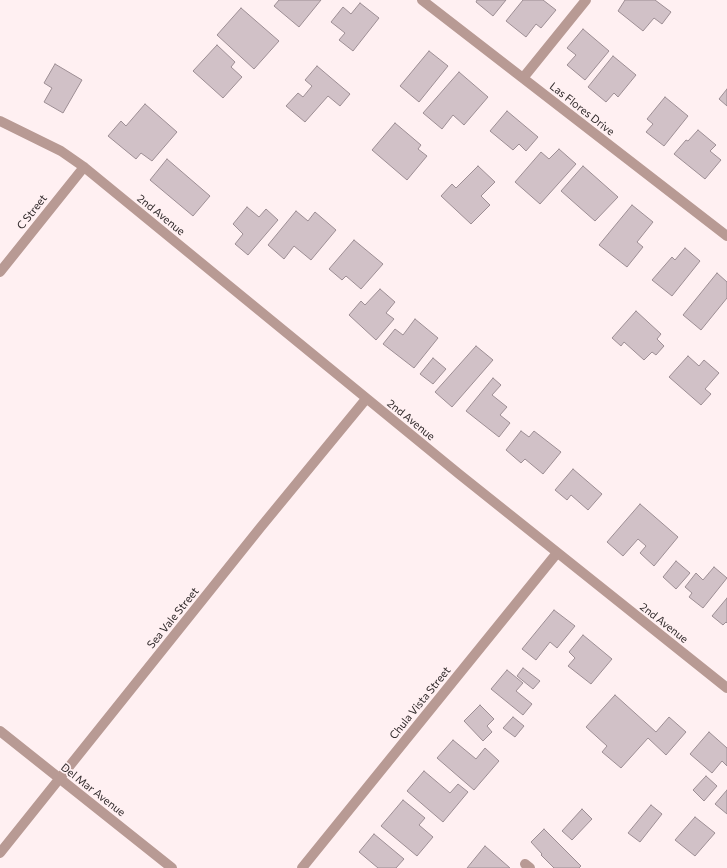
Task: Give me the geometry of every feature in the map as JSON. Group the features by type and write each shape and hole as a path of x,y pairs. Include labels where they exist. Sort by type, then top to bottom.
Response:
{"street":[{"name":"Las Flores Drive","path":"422,0 727,236"},
{"path":"523,78 586,0"},
{"name":"2nd Avenue","path":"0,120 61,151 84,167 366,399 727,688"},
{"name":"C Street","path":"0,272 84,167"},
{"name":"Sea Vale Street","path":"0,853 260,528 366,399"},
{"name":"Chula Vista Street","path":"302,868 557,553"},
{"name":"Del Mar Avenue","path":"0,731 172,868"}],"building":[{"path":"279,0 321,0 299,27 274,6"},
{"path":"477,0 506,0 493,16 476,2"},
{"path":"523,0 543,0 556,10 541,28 536,24 526,37 506,21"},
{"path":"625,0 655,0 671,12 662,24 654,18 643,31 618,11"},
{"path":"360,3 379,18 353,51 339,40 345,33 331,22 343,7 351,14"},
{"path":"241,8 279,41 254,69 217,35"},
{"path":"583,29 609,51 585,80 567,65 576,55 567,48"},
{"path":"217,45 235,62 231,67 242,77 223,98 193,71"},
{"path":"429,51 448,66 419,102 400,86"},
{"path":"613,56 636,75 618,97 614,93 606,102 588,87"},
{"path":"55,64 82,80 63,113 44,102 52,88 44,83"},
{"path":"317,66 350,94 340,106 328,96 305,122 286,106 298,93 303,97 312,86 305,80"},
{"path":"459,72 488,97 464,125 453,115 442,129 423,113"},
{"path":"727,89 727,106 719,99"},
{"path":"665,97 688,116 664,146 646,132 653,124 647,119"},
{"path":"145,104 177,132 152,161 141,153 136,159 108,136 121,121 126,126"},
{"path":"507,111 538,137 526,151 519,144 513,150 490,131"},
{"path":"395,123 421,145 418,149 427,156 407,180 372,150"},
{"path":"698,130 716,145 710,151 721,160 705,179 674,154 686,140 688,141"},
{"path":"559,149 576,164 540,204 515,182 541,152 549,159"},
{"path":"167,159 210,196 193,216 150,180"},
{"path":"478,166 495,182 481,196 490,205 471,224 441,196 452,184 456,188"},
{"path":"583,166 618,197 595,221 561,191"},
{"path":"632,205 653,222 637,242 643,247 627,267 599,245"},
{"path":"247,207 259,217 266,209 278,220 248,255 235,244 243,234 233,224"},
{"path":"296,211 308,221 315,212 336,230 311,260 294,246 284,259 268,245"},
{"path":"354,240 383,264 361,289 346,276 342,280 329,269"},
{"path":"685,248 700,261 672,296 652,280 672,257 675,260"},
{"path":"717,273 727,282 727,298 701,330 683,315"},
{"path":"380,289 395,302 386,313 394,319 376,340 349,315 361,301 365,305"},
{"path":"636,311 661,334 657,339 664,346 656,355 652,352 644,360 624,342 621,346 612,338"},
{"path":"415,319 438,338 414,368 383,344 395,329 403,335"},
{"path":"476,346 493,360 452,407 435,392"},
{"path":"688,356 699,366 704,360 719,373 705,389 711,394 701,405 669,377"},
{"path":"433,358 446,369 433,384 420,374"},
{"path":"493,378 501,385 492,395 507,407 500,415 510,423 499,437 466,411"},
{"path":"521,431 529,437 534,431 561,452 543,474 525,459 521,463 506,450"},
{"path":"573,469 602,494 588,510 571,495 567,500 555,490"},
{"path":"640,504 678,537 654,566 640,553 646,546 638,539 623,556 607,542"},
{"path":"676,561 690,573 676,589 663,577"},
{"path":"714,567 727,578 703,608 689,597 692,593 685,587 696,573 703,580"},
{"path":"727,598 727,623 726,622 723,625 712,616"},
{"path":"554,610 575,626 557,648 550,642 536,660 522,649"},
{"path":"583,635 612,659 591,684 568,666 575,658 569,652"},
{"path":"523,668 540,681 533,689 517,676"},
{"path":"507,670 523,683 516,691 532,704 523,715 491,689"},
{"path":"615,695 656,732 669,717 686,732 666,755 648,738 621,768 602,752 607,746 586,727"},
{"path":"480,705 494,719 487,726 492,732 483,741 464,721"},
{"path":"513,717 524,726 515,737 503,728"},
{"path":"709,732 727,748 727,766 722,761 712,773 690,754"},
{"path":"453,740 476,759 485,748 499,761 474,790 437,758"},
{"path":"424,771 450,793 458,784 468,792 443,822 407,791"},
{"path":"706,776 717,786 704,801 693,790"},
{"path":"727,790 727,814 715,804"},
{"path":"403,800 425,818 419,825 433,837 417,856 381,826"},
{"path":"651,805 662,814 640,842 628,833"},
{"path":"582,809 592,819 572,840 562,831"},
{"path":"695,817 715,833 695,856 675,840"},
{"path":"544,829 581,866 579,868 554,868 541,855 542,854 531,842"},
{"path":"374,834 404,859 396,868 378,868 359,852"},
{"path":"485,846 510,868 467,868"}]}
